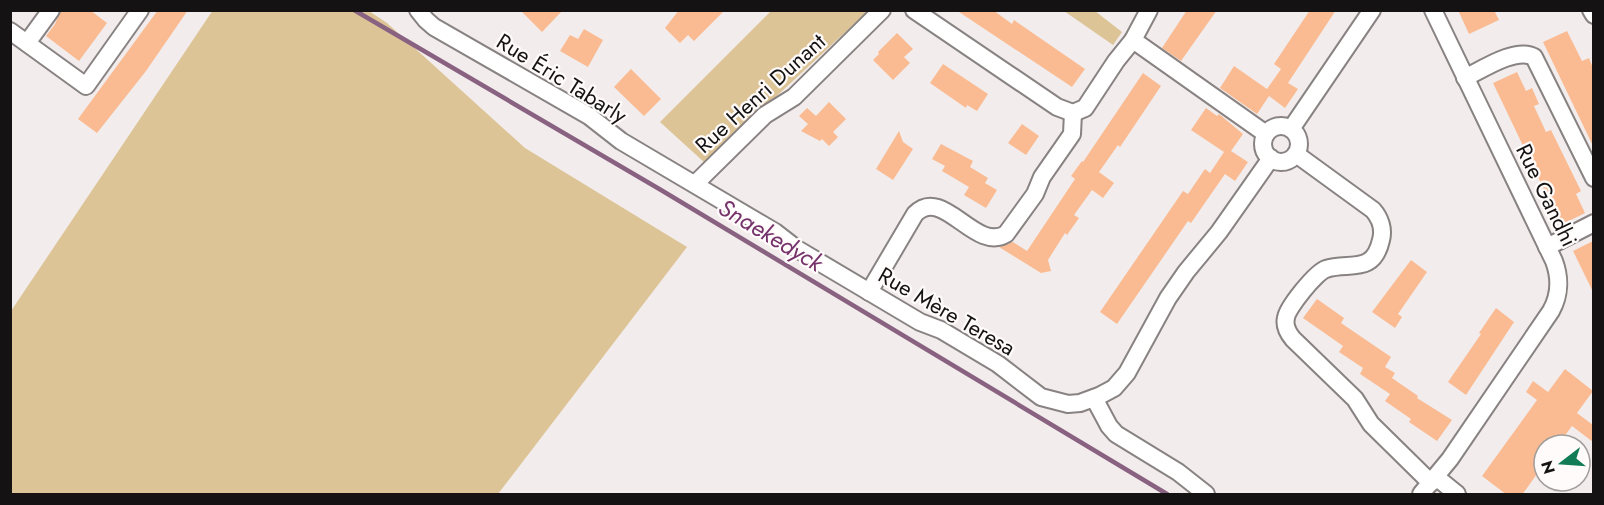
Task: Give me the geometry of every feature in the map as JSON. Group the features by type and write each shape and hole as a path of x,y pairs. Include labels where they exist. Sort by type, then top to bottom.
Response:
{"street":[{"path":"27,43 51,10"},
{"name":"Rue Éric Tabarly","path":"418,10 434,27 589,116 621,141 654,160"},
{"name":"Rue Henri Dunant","path":"695,184 765,115 794,97 882,10"},
{"path":"915,10 1057,107 1072,113 1085,108 1133,40 1149,10"},
{"path":"1291,129 1372,10"},
{"name":"Rue Gandhi","path":"1429,485 1554,306 1558,289 1558,275 1547,247 1433,10"},
{"path":"1591,10 1593,15"},
{"path":"10,31 86,86 136,12"},
{"path":"1133,40 1266,134"},
{"path":"1465,78 1514,55 1526,53 1534,57 1593,178"},
{"path":"869,292 915,214 924,207 935,206 989,237 1000,237 1006,234 1035,194 1042,177 1072,134 1072,113"},
{"path":"1276,126 1291,129 1296,133 1299,141 1296,154 1284,161 1271,158 1264,149 1263,140 1266,134 1276,126"},
{"path":"1296,154 1373,210 1381,223 1382,233 1376,253 1369,260 1359,265 1326,269 1316,275 1287,313 1285,322 1287,331 1355,399 1371,424 1429,485 1457,495"},
{"path":"1206,495 1178,472 1116,434 1109,426 1094,398 1114,388 1127,373 1168,298 1219,232 1271,158"},
{"name":"Rue Mère Teresa","path":"654,160 775,231 792,246 869,292 920,322 942,330 998,364 1041,397 1068,404 1094,398"},
{"path":"1547,247 1593,223"}],"shaded area":[{"path":"213,10 369,11 387,23 525,148 687,247 498,494 11,494 11,311"},
{"path":"771,11 868,11 705,163 660,122"},
{"path":"1064,11 1095,11 1122,32 1113,45"}],"building":[{"path":"61,10 90,10 107,23 79,61 46,36"},
{"path":"158,10 188,10 146,71 97,133 78,119"},
{"path":"520,10 563,10 542,32"},
{"path":"679,10 725,10 694,41 688,35 680,43 665,28"},
{"path":"956,10 993,10 1012,24 1014,20 1085,69 1072,87"},
{"path":"1187,10 1217,10 1181,61 1162,48"},
{"path":"1310,10 1336,10 1288,83 1298,89 1285,108 1269,96 1257,114 1220,88 1234,66 1267,89 1281,69 1274,64"},
{"path":"1458,10 1494,10 1499,20 1469,34"},
{"path":"584,29 603,40 588,67 560,51 570,35 578,39"},
{"path":"1567,31 1582,61 1589,58 1593,68 1593,146 1543,42"},
{"path":"897,33 913,49 904,57 910,63 893,80 873,60"},
{"path":"943,64 988,94 977,111 967,105 966,108 930,83"},
{"path":"631,69 661,99 644,116 614,87"},
{"path":"1517,72 1526,91 1532,88 1539,104 1534,106 1546,132 1551,130 1581,191 1576,194 1585,213 1561,225 1493,83"},
{"path":"1143,73 1161,86 1120,147 1118,145 1099,172 1114,183 1103,198 1092,190 1074,215 1079,218 1067,235 1065,233 1048,260 1051,271 1041,273 999,247 1013,242 1027,251 1075,179 1071,176 1083,162"},
{"path":"829,102 846,119 833,132 838,137 829,146 822,139 820,141 801,131 808,124 799,116 807,108 816,116"},
{"path":"1206,108 1217,116 1219,114 1243,134 1231,151 1248,162 1235,181 1225,174 1191,223 1188,221 1117,324 1100,312 1183,191 1188,194 1205,169 1210,173 1224,152 1191,130"},
{"path":"1022,124 1039,136 1026,155 1008,143"},
{"path":"899,131 903,142 913,149 893,180 876,169"},
{"path":"941,144 973,161 970,167 988,178 985,183 997,190 986,208 964,195 969,187 942,171 945,166 932,159"},
{"path":"1593,241 1593,292 1573,251"},
{"path":"1411,260 1427,272 1398,314 1402,317 1395,328 1372,312"},
{"path":"1317,299 1344,318 1341,323 1391,357 1385,367 1395,373 1392,378 1418,396 1417,398 1452,420 1437,441 1409,422 1411,419 1385,401 1390,394 1360,374 1363,368 1339,352 1343,346 1303,318"},
{"path":"1496,308 1514,322 1466,395 1448,382"},
{"path":"1565,369 1593,391 1577,413 1593,425 1593,442 1592,433 1581,433 1572,426 1567,433 1532,433 1532,481 1522,495 1507,495 1482,476 1537,400 1526,392 1533,381 1548,392"}],"waterway":[{"name":"Snaekedyck","path":"354,10 661,190 1167,494"}]}
